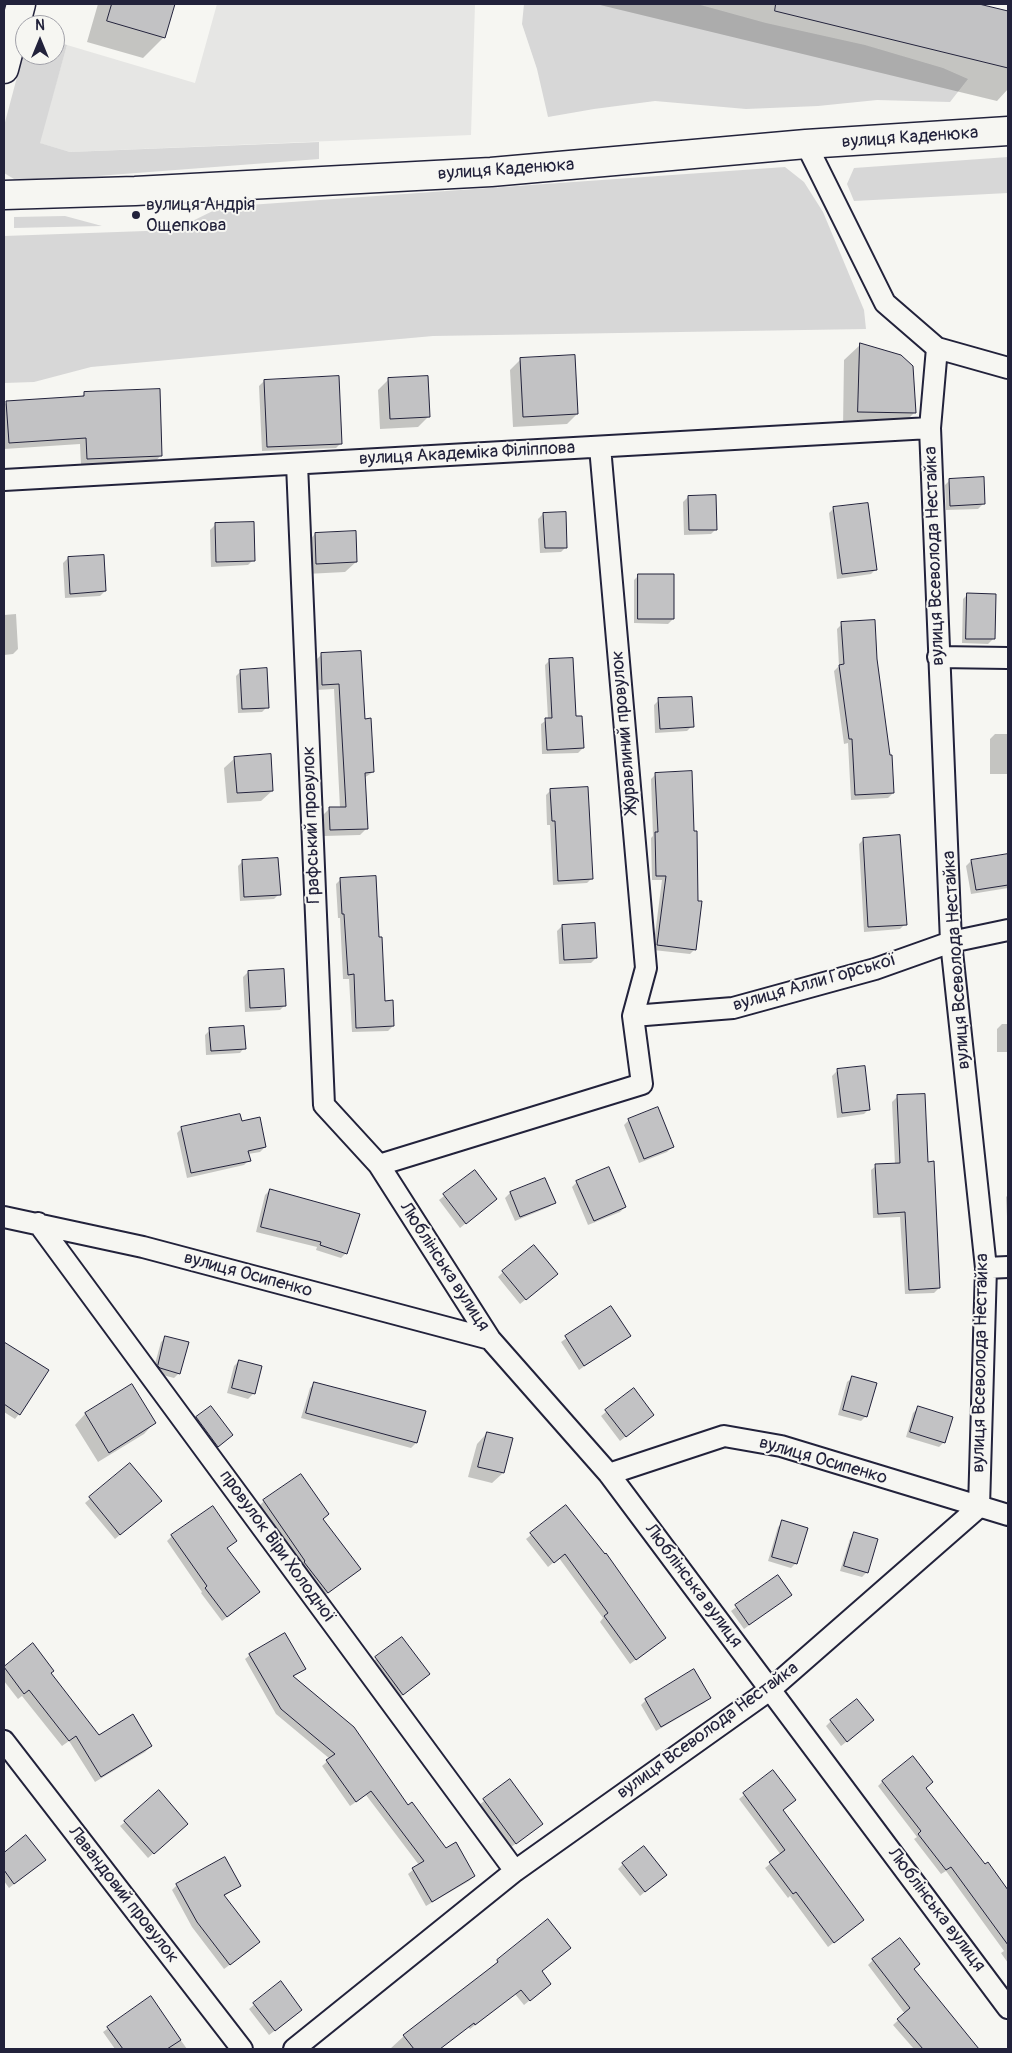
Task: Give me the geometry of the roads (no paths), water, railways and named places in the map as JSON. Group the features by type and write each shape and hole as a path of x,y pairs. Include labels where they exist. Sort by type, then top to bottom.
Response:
{"street":[{"path":"4,68 22,4"},
{"name":"вулиця Каденюка","path":"4,194 135,191 490,172 806,144 1008,131"},
{"path":"806,144 885,303 937,348 1008,368"},
{"name":"вулиця Всеволода Нестайка","path":"294,2049 515,1871 771,1689 979,1507 986,1268 951,942 930,428 937,348"},
{"name":"вулиця Академіка Філіппова","path":"4,480 930,428"},
{"name":"Журавлиний провулок","path":"600,446 646,968 633,1016"},
{"name":"Графський провулок","path":"297,464 324,1104 379,1165"},
{"path":"938,657 1008,658"},
{"name":"вулиця Алли Горської","path":"633,1016 733,1008 875,969 951,942 1008,930"},
{"path":"379,1165 642,1084 633,1016"},
{"name":"Люблінська вулиця","path":"379,1165 490,1339 610,1474 1008,2008"},
{"name":"вулиця Осипенко","path":"4,1216 143,1247 490,1339"},
{"name":"провулок Віри Холодної","path":"38,1223 515,1871"},
{"path":"986,1268 1008,1267"},
{"name":"вулиця Осипенко","path":"610,1474 724,1436 781,1446 1008,1515"},
{"name":"Лавандовий провулок","path":"4,1741 242,2049"}],"place":[{"name":"вулиця Андрія Ощепкова","path":"136,215"}]}
